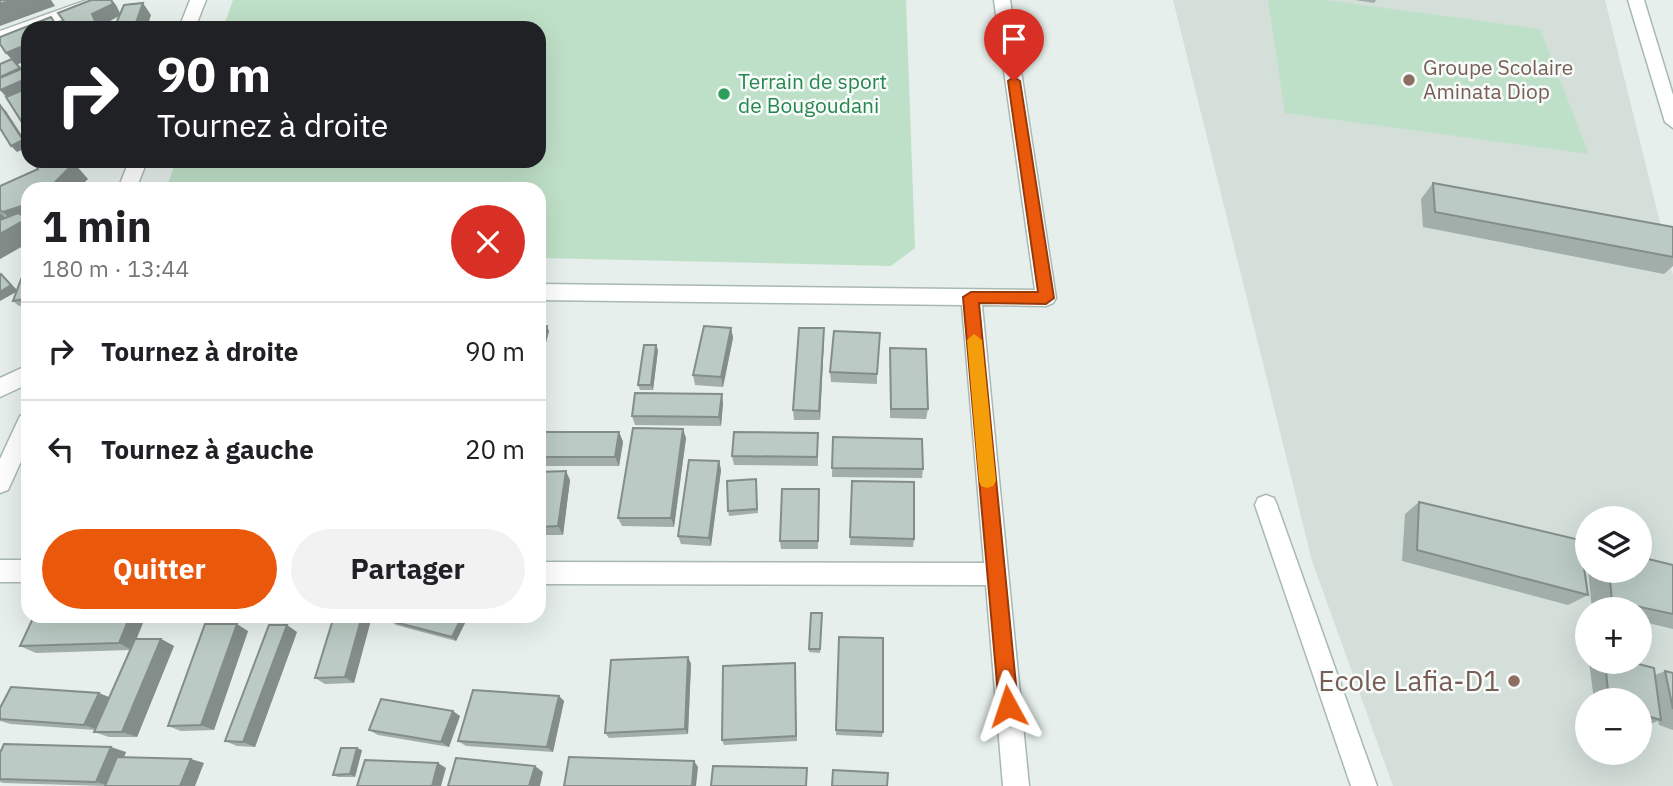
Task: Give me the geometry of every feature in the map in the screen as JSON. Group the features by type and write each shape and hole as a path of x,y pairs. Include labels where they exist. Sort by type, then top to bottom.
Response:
{"street":[{"path":"43,21 100,0"},
{"path":"190,21 198,0"},
{"path":"546,292 1046,298 1002,0"},
{"path":"1636,0 1673,122"},
{"path":"0,37 21,29"},
{"path":"971,297 1016,786"},
{"path":"0,388 21,378"},
{"path":"0,483 21,437"},
{"path":"1266,505 1364,786"},
{"path":"0,571 21,571"},
{"path":"546,572 996,574"}],"shaded area":[{"path":"1173,0 1605,0 1673,275 1673,786 1393,786 1312,561"}],"green space":[{"name":"Terrain de sport de Bougoudani","path":"233,0 906,0 915,248 891,266 546,258 546,182 168,182 174,168 546,168 546,21 226,21"},
{"path":"1268,0 1326,0 1540,29 1589,154 1285,113"}],"building":[{"path":"91,0 111,0 113,4 92,14 95,21 64,21 58,13"},
{"path":"143,3 137,21 117,21 124,5"},
{"path":"21,29 21,47 6,53 0,44 0,37"},
{"path":"12,59 20,68 0,77 0,64"},
{"path":"21,69 21,81 0,90 0,78"},
{"path":"21,91 21,121 6,97"},
{"path":"0,105 21,141 11,146 0,128"},
{"path":"69,168 55,182 21,182 21,206 3,212 0,210 0,186 38,169"},
{"path":"1433,183 1673,227 1673,257 1435,212"},
{"path":"18,213 21,214 21,222 0,234 0,220"},
{"path":"0,275 11,285 0,292"},
{"path":"21,279 21,300 13,301"},
{"path":"704,326 731,328 721,377 693,375"},
{"path":"799,328 824,328 819,411 793,410"},
{"path":"834,331 880,333 877,374 830,372"},
{"path":"644,345 656,345 651,385 638,385"},
{"path":"890,348 926,349 928,409 891,409"},
{"path":"635,393 722,394 719,417 632,416"},
{"path":"633,428 683,429 671,518 618,518"},
{"path":"546,432 619,432 615,457 546,457"},
{"path":"734,432 818,433 817,457 732,456"},
{"path":"833,437 922,439 923,469 832,468"},
{"path":"689,460 719,461 709,538 678,536"},
{"path":"566,471 558,526 546,527 546,472"},
{"path":"756,479 757,509 728,511 727,481"},
{"path":"852,481 914,482 914,539 850,537"},
{"path":"782,489 819,489 818,541 780,541"},
{"path":"1419,502 1575,539 1575,583 1586,583 1588,595 1417,550"},
{"path":"1652,560 1673,565 1673,614 1652,610 1652,597 1612,597 1610,583 1652,583"},
{"path":"811,613 822,613 820,649 809,649"},
{"path":"31,623 127,623 119,643 20,646"},
{"path":"332,623 360,623 345,677 315,678"},
{"path":"399,623 459,623 452,637"},
{"path":"205,624 237,624 201,725 168,726"},
{"path":"269,625 287,625 243,742 225,741"},
{"path":"839,637 883,638 883,732 836,730"},
{"path":"135,639 161,639 122,732 94,732"},
{"path":"688,657 685,729 605,733 611,660"},
{"path":"795,663 796,736 722,740 723,666"},
{"path":"1654,668 1661,720 1652,717 1652,688 1608,688 1606,674 1652,674"},
{"path":"1665,671 1673,673 1673,709"},
{"path":"11,687 99,693 84,725 0,719 0,708"},
{"path":"473,690 559,696 547,747 458,741"},
{"path":"381,699 453,711 441,742 369,730"},
{"path":"4,744 111,747 96,782 0,779 0,753"},
{"path":"341,748 357,748 350,774 333,775"},
{"path":"117,757 191,759 180,786 105,786"},
{"path":"569,757 694,761 692,786 564,786"},
{"path":"456,758 535,766 529,786 448,786"},
{"path":"365,760 438,763 432,786 357,786"},
{"path":"713,766 807,768 806,786 711,786"},
{"path":"833,770 888,773 887,786 832,786"}],"slow traffic":[{"path":"974,340 987,481"}],"place":[{"name":"Groupe Scolaire Aminata Diop","path":"1409,80"},
{"name":"Terrain de sport de Bougoudani","path":"724,94"},
{"name":"Ecole Lafia-D1","path":"1514,681"}],"route":[{"path":"1008,706 971,297 1046,298 1014,81"}]}
